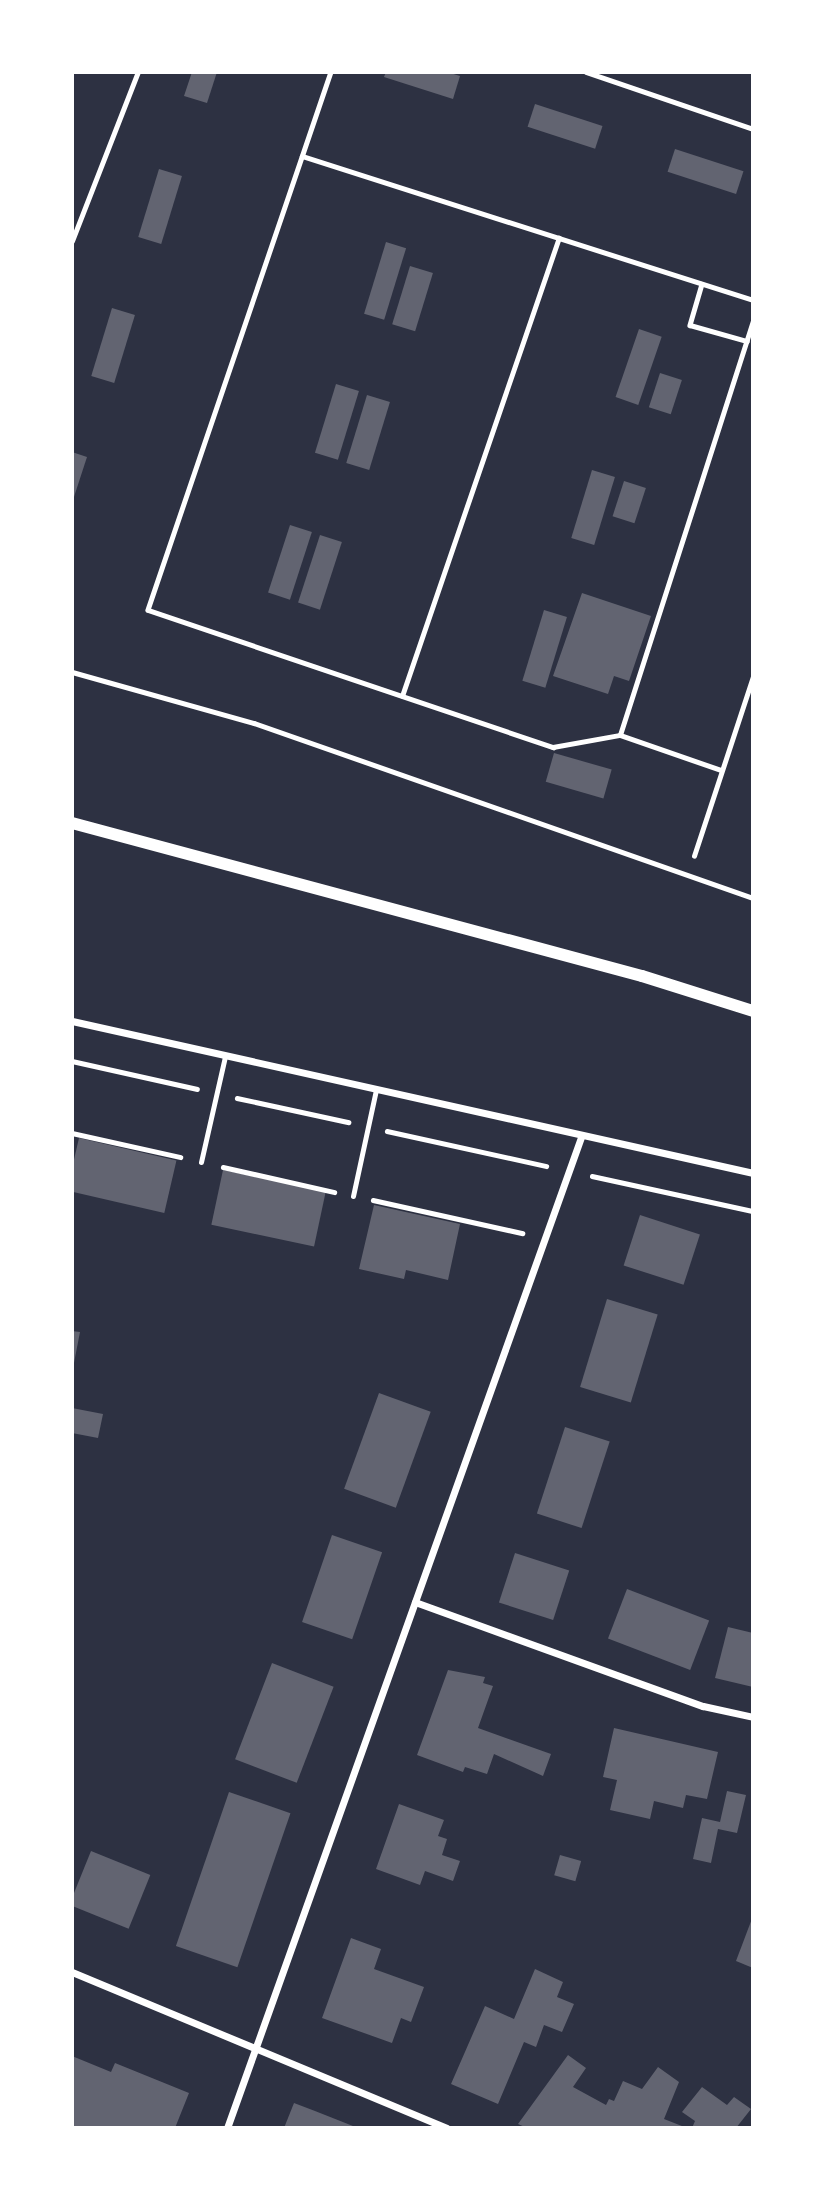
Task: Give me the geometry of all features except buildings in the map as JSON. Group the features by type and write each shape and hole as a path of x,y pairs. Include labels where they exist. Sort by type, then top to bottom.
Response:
{"street":[{"path":"72,823 588,962 753,1011"},
{"path":"72,1021 581,1137 753,1173"},
{"path":"227,2128 581,1137"},
{"path":"415,1602 703,1706 753,1717"},
{"path":"72,1972 447,2128"}],"lane":[{"path":"72,672 267,727 753,898"},
{"path":"201,1162 225,1056"},
{"path":"353,1196 376,1090"}],"path":[{"path":"72,241 138,72"},
{"path":"331,72 148,610 553,747 620,735 721,770"},
{"path":"586,72 753,129"},
{"path":"302,156 753,300"},
{"path":"402,696 559,238"},
{"path":"702,284 690,325 747,341"},
{"path":"620,735 753,320"},
{"path":"688,873 753,677"},
{"path":"72,1061 753,1212"},
{"path":"72,1133 545,1238"}]}
